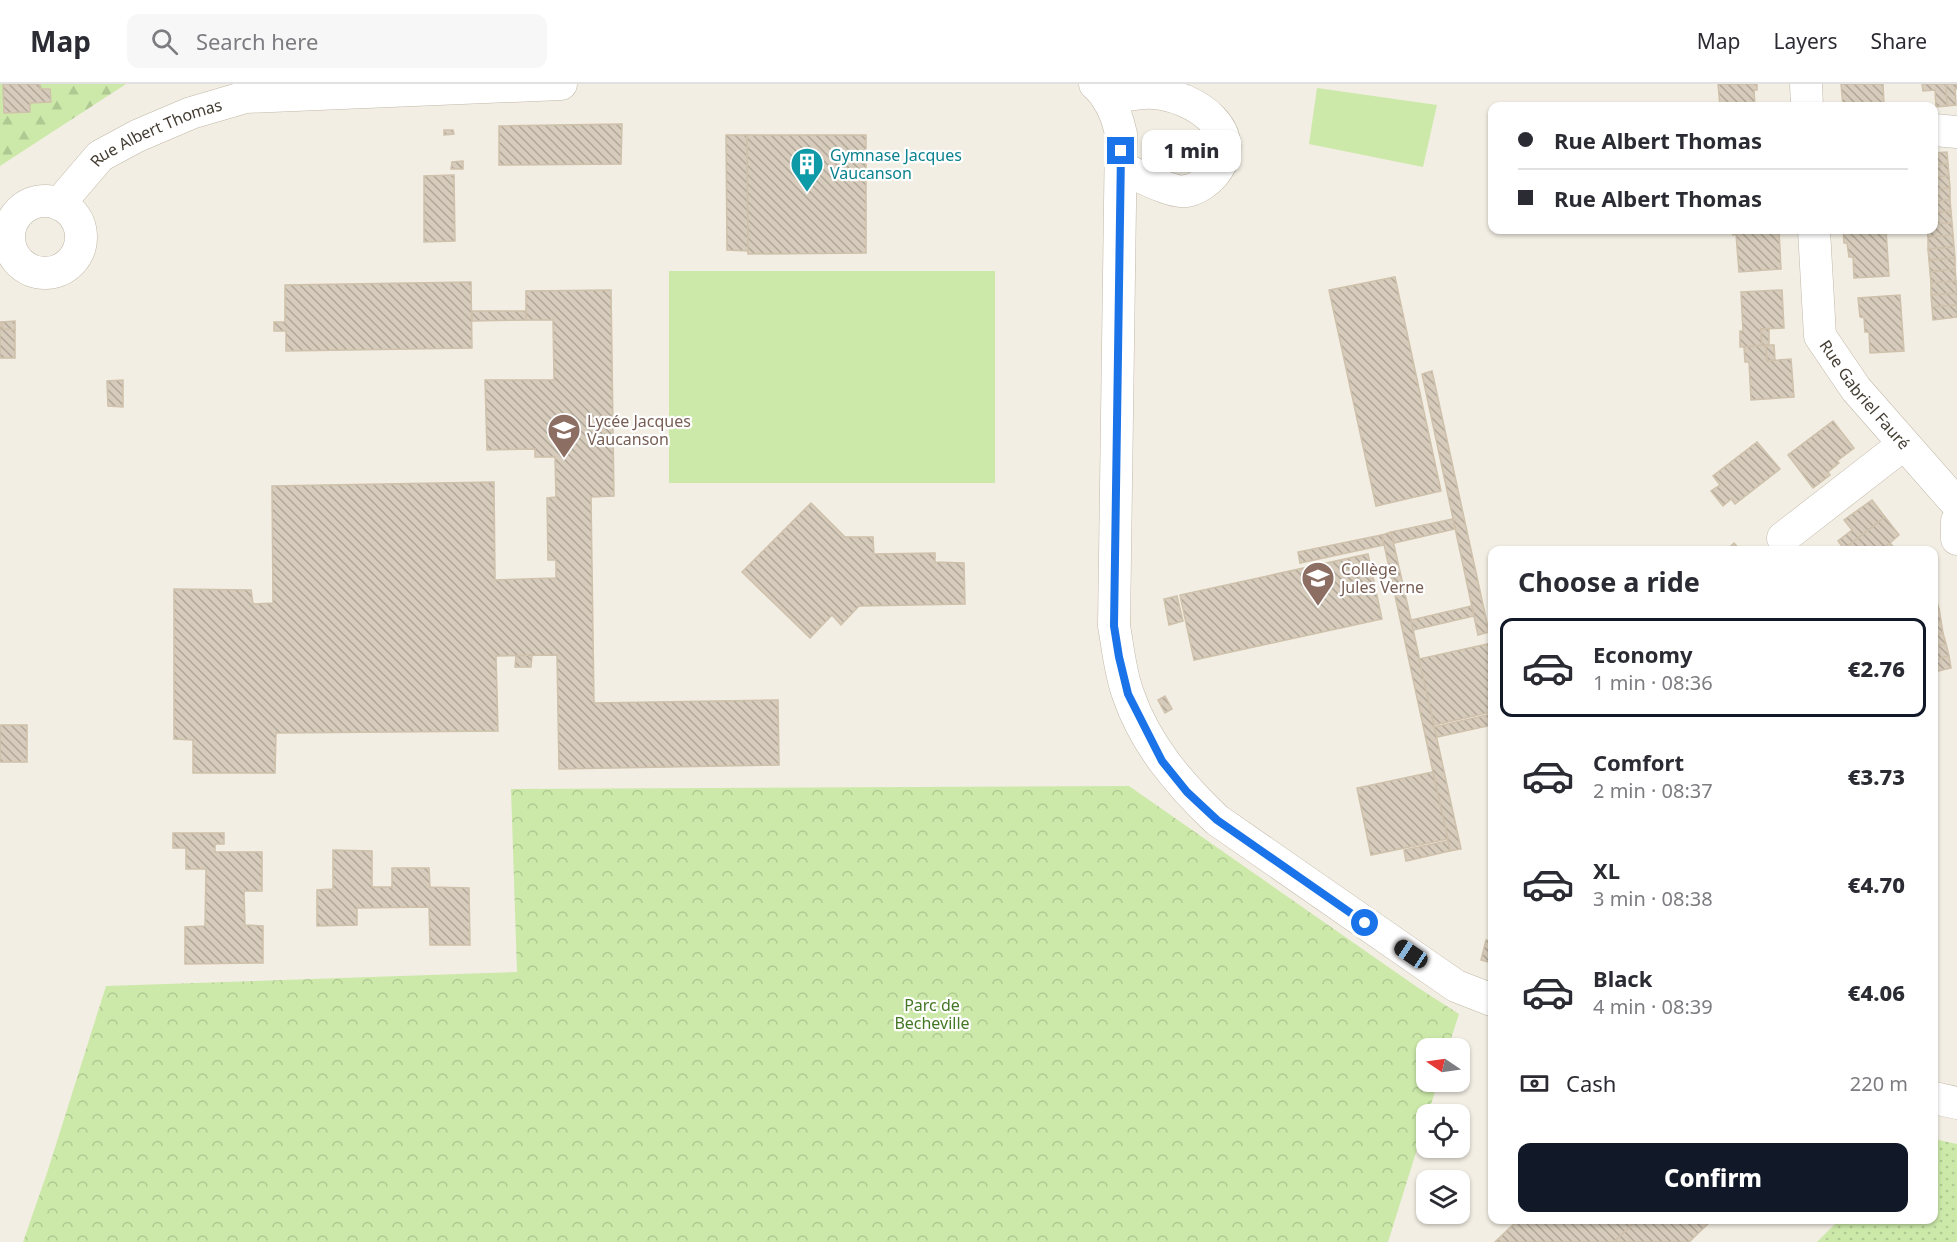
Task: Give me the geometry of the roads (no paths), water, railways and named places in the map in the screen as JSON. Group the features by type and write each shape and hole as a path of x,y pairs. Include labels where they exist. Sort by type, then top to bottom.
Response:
{"street":[{"name":"Rue Albert Thomas","path":"59,204 100,156 137,136 191,113 246,97 561,84"},
{"path":"1806,84 1807,102"},
{"path":"1102,92 1155,93 1201,109 1219,127 1226,146 1221,165 1208,181 1185,192 1162,187 1122,168"},
{"path":"1102,92 1117,118 1121,134 1114,626 1128,694 1162,761 1187,792 1217,820 1456,986 1488,998"},
{"path":"1938,130 1957,132"},
{"path":"42,202 59,204 68,209 76,218 81,239 79,250 66,267 45,274 34,272 16,259 5,238 16,216 25,207 42,202"},
{"name":"Rue Gabriel Fauré","path":"1814,234 1820,336 1856,389 1957,504"},
{"path":"1783,538 1904,444"},
{"path":"1957,521 1957,539"},
{"path":"1938,1099 1957,1103"}],"place":[{"name":"Gymnase Jacques Vaucanson","path":"807,193"},
{"name":"Lycée Jacques Vaucanson","path":"564,459"},
{"name":"Collège Jules Verne","path":"1318,607"}],"park label":[{"name":"Parc de Becheville","path":"932,1014"}]}
